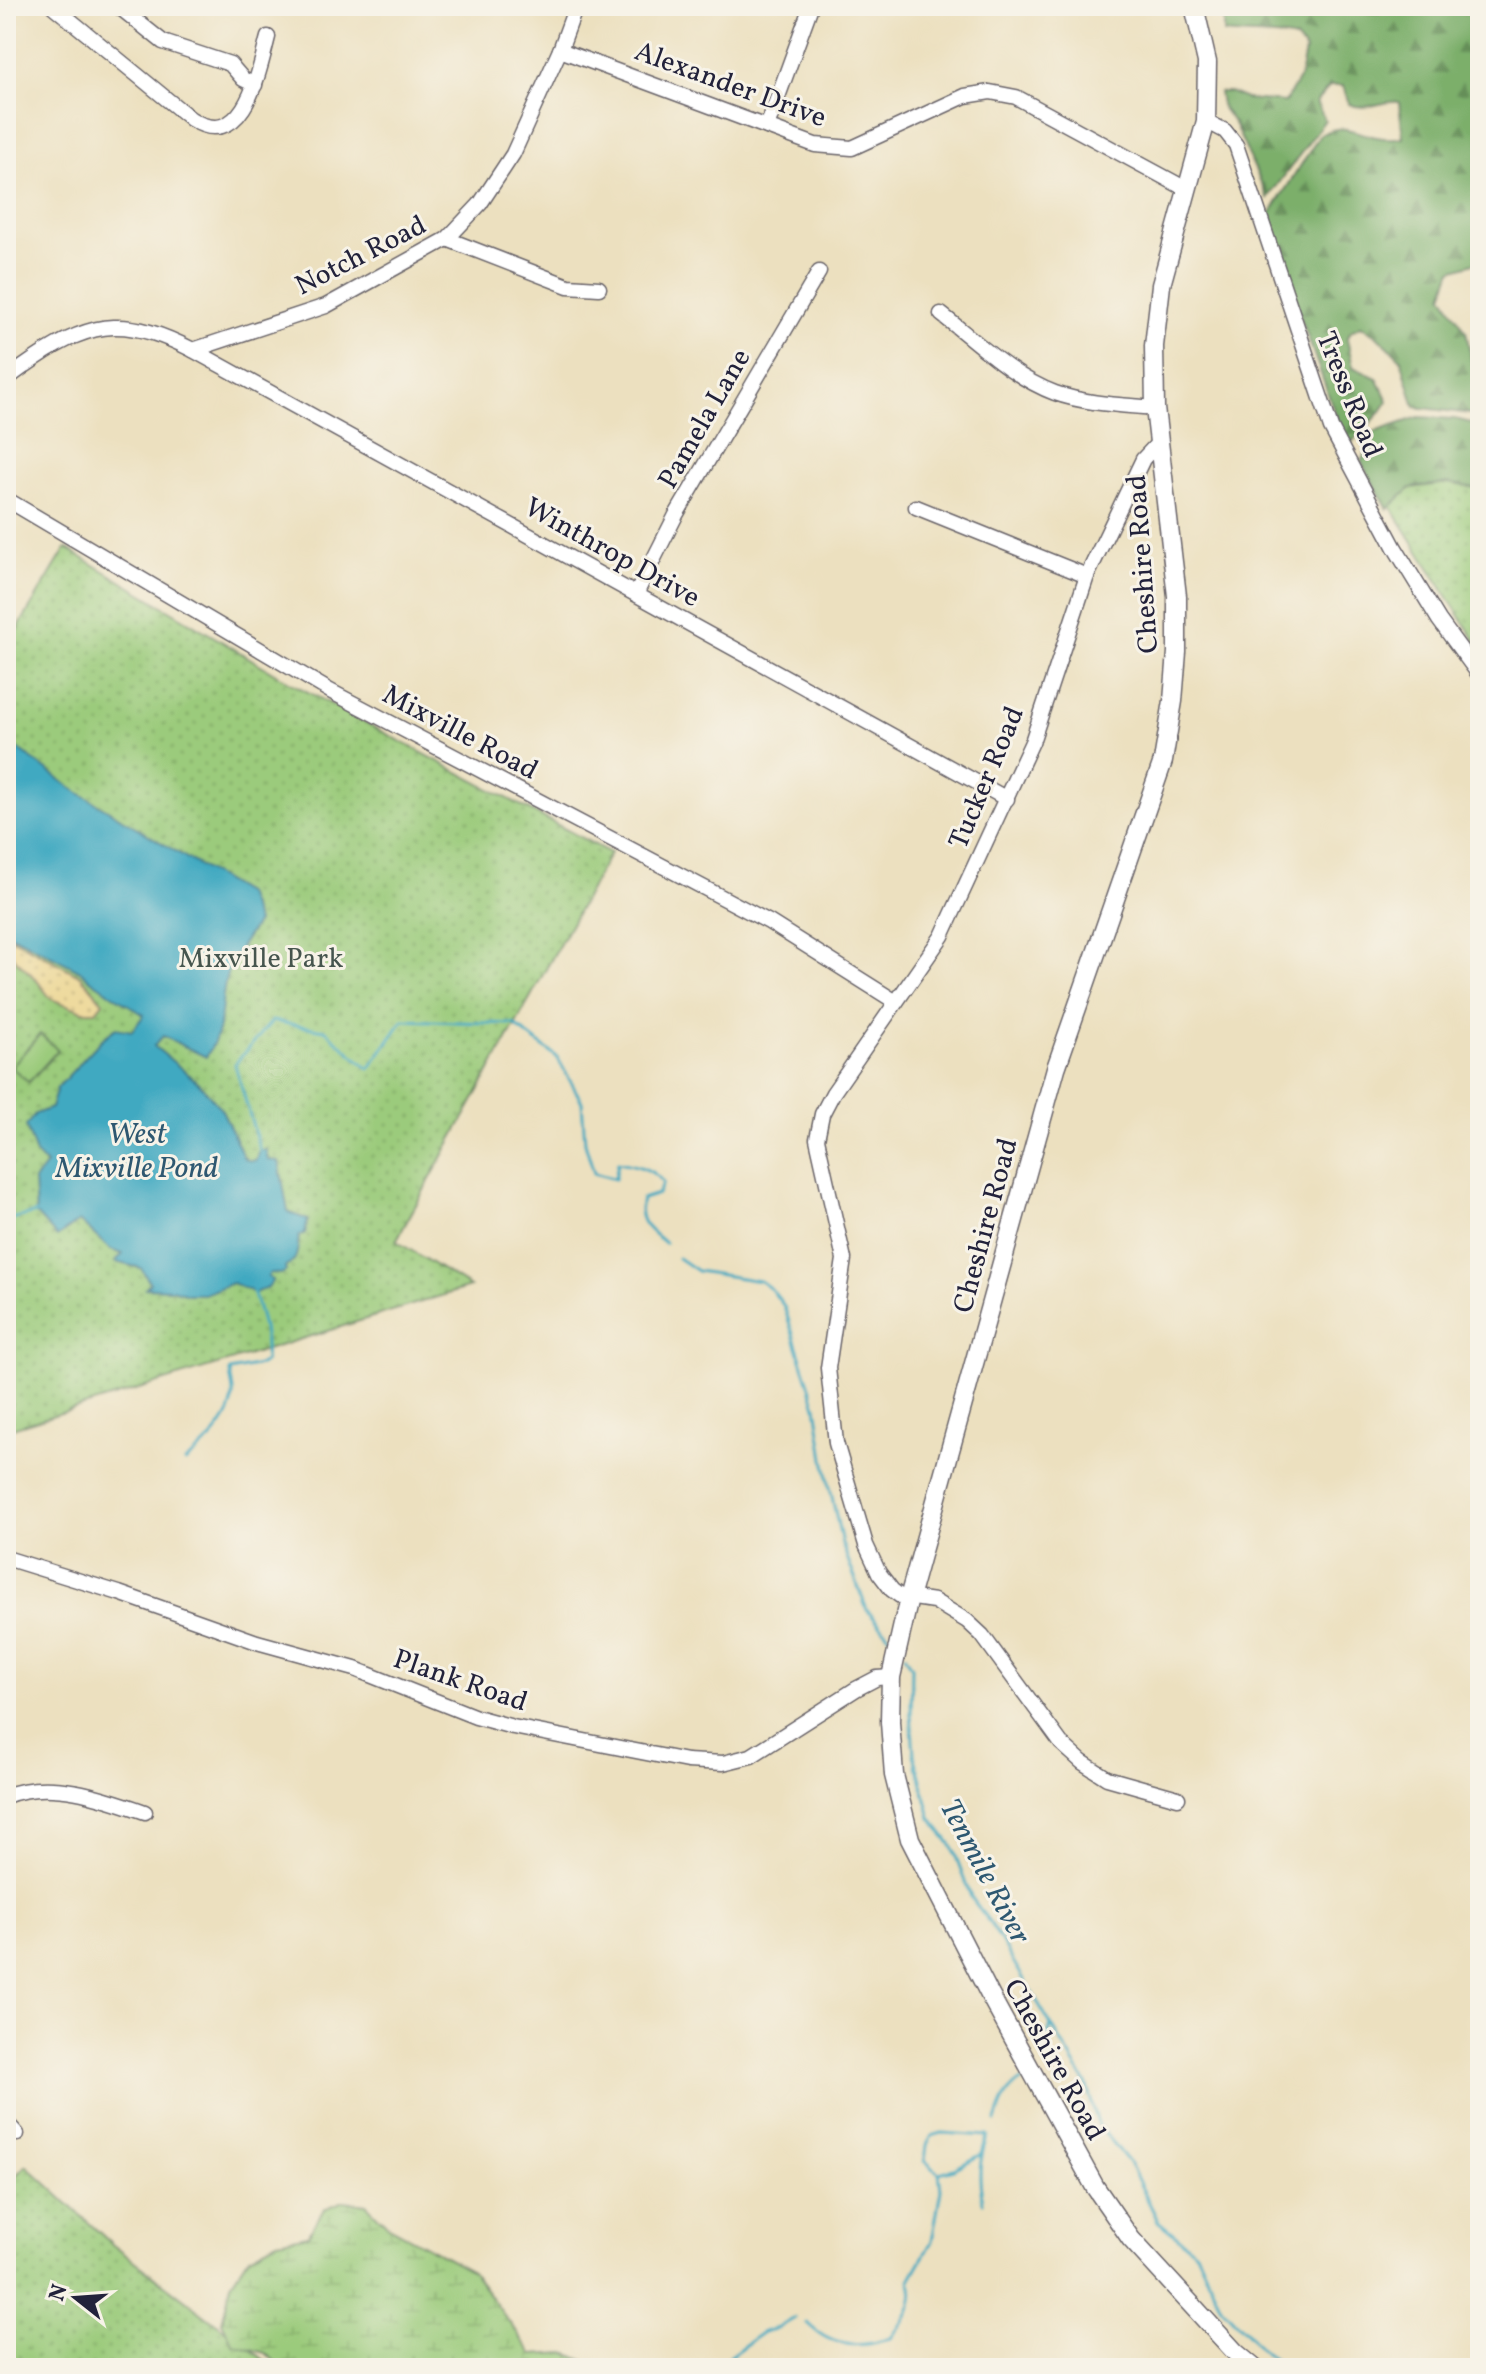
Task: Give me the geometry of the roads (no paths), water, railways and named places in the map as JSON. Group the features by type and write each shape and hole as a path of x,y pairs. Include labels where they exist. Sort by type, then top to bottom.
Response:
{"main road":[{"name":"Cheshire Road","path":"1194,6 1207,62 1206,121 1161,285 1154,346 1155,408 1177,596 1173,701 1163,761 1056,1068 909,1598 891,1677 891,1749 901,1807 915,1850 1079,2160 1131,2239 1236,2353 1254,2368"}],"street":[{"path":"53,6 202,126 218,126 235,118 248,102 268,37"},
{"path":"118,6 163,42 230,64 243,79 255,85"},
{"name":"Notch Road","path":"193,350 326,306 447,239 480,204 513,154 560,50 576,6"},
{"path":"767,127 811,6"},
{"name":"Alexander Drive","path":"560,50 815,145 852,148 965,96 990,92 1016,97 1188,190"},
{"name":"Tress Road","path":"1206,121 1225,131 1236,145 1331,428 1395,548 1439,620 1480,676"},
{"path":"447,239 568,286 599,288"},
{"name":"Pamela Lane","path":"636,594 676,515 819,272"},
{"path":"941,314 1021,377 1056,393 1096,402 1155,408"},
{"path":"6,380 55,345 95,328 126,326 154,333 193,350"},
{"name":"Winthrop Drive","path":"193,350 1007,799"},
{"name":"Tucker Road","path":"909,1598 892,1590 879,1573 866,1545 836,1443 828,1368 844,1259 817,1139 822,1114 833,1093 942,936 1032,742 1087,576 1143,459 1159,442"},
{"name":"Mixville Road","path":"6,499 330,691 769,922 896,1002"},
{"path":"916,507 1087,576"},
{"name":"Plank Road","path":"6,1558 119,1593 257,1642 355,1669 476,1717 687,1761 723,1763 751,1756 856,1689 877,1678 891,1677"},
{"path":"909,1598 934,1601 967,1621 1005,1666 1061,1743 1082,1762 1107,1778 1178,1798"},
{"path":"6,1796 23,1789 92,1793 145,1812"},
{"path":"6,2122 17,2134"}],"water":[{"name":"West Mixville Pond","path":"6,740 73,789 246,894 257,922 228,971 219,1027 206,1057 163,1036 154,1046 200,1084 222,1110 244,1158 256,1160 258,1152 266,1149 268,1160 279,1161 288,1212 308,1220 305,1233 299,1236 295,1258 281,1274 270,1273 268,1277 273,1280 268,1287 255,1293 232,1283 204,1294 145,1288 150,1283 141,1268 115,1262 123,1254 111,1250 79,1221 57,1237 36,1214 34,1180 46,1165 36,1154 26,1126 35,1114 51,1108 57,1088 102,1039 116,1028 132,1031 144,1015 79,970 6,932"}],"waterway":[{"name":"Tenmile River","path":"260,1151 235,1064 272,1021 325,1030 369,1069 403,1020 513,1024 557,1057 582,1102 585,1143 594,1173 615,1179 618,1162 649,1171 663,1183 658,1194 642,1199 641,1214 649,1229 665,1243"},
{"path":"6,1220 37,1213"},
{"name":"Tenmile River","path":"678,1258 697,1271 760,1281 784,1306 816,1406 842,1544 867,1610 893,1640"},
{"path":"185,1462 208,1441 228,1415 233,1396 230,1371 260,1365 265,1361 264,1333 253,1291"},
{"name":"Tenmile River","path":"905,1655 912,1667 914,1754 931,1818 952,1846 971,1897 992,1926 1086,2083 1098,2124 1130,2164 1158,2221 1196,2252 1221,2306 1265,2353 1286,2368"},
{"path":"1044,2052 1051,2025"},
{"path":"996,2121 1006,2096 1025,2079"},
{"path":"807,2323 826,2337 846,2344 867,2344 891,2338 908,2311 913,2296 910,2280 932,2241 941,2190 939,2173 925,2161 927,2145 932,2136 942,2133 988,2136"},
{"path":"983,2202 980,2169 987,2137"},
{"path":"939,2173 954,2169 982,2154"},
{"path":"695,2368 701,2364 723,2361 763,2332 795,2318"}],"park label":[{"name":"Mixville Park","path":"261,957"}]}
